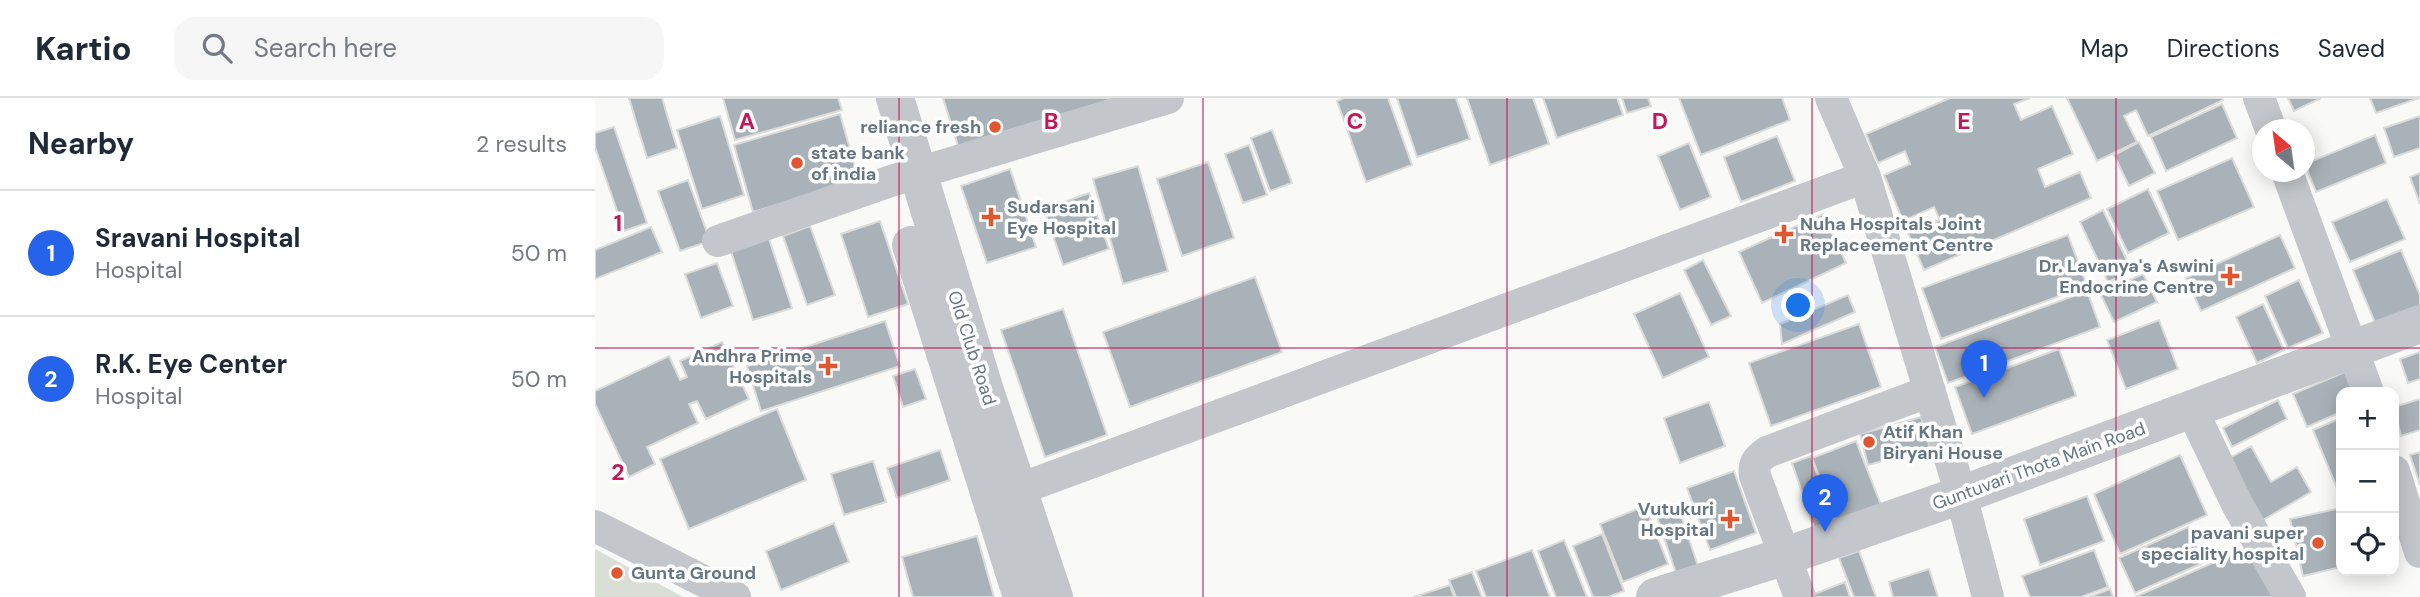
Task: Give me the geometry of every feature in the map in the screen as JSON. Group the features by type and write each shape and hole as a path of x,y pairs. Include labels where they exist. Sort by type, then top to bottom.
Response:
{"street":[{"name":"Old Club Road","path":"868,98 904,177 1054,597"},
{"name":"Old Club Road","path":"895,98 904,177 1022,597"},
{"path":"718,241 904,177 1168,98"},
{"path":"1831,98 1865,177 1961,495 1988,597"},
{"path":"2259,98 2267,119"},
{"path":"1017,490 1865,177"},
{"path":"2291,182 2366,387"},
{"name":"Guntuvari Thota Main Road","path":"1655,597 1783,557 1961,495 2420,324"},
{"path":"1800,597 1755,477 1757,459 1767,452 1930,391"},
{"path":"2192,410 2238,504 2290,597"},
{"path":"2399,487 2420,552"},
{"path":"595,526 735,597"}],"shaded area":[{"name":"Gunta Ground","path":"595,549 683,597 595,597"}],"building":[{"path":"629,98 662,98 677,148 647,158"},
{"path":"723,98 838,98 842,110 735,140"},
{"name":"reliance fresh","path":"943,98 1115,98 960,152"},
{"path":"1344,98 1388,98 1412,165 1366,182 1337,101"},
{"path":"1397,98 1456,98 1470,139 1417,157"},
{"path":"1467,98 1533,98 1549,144 1490,165"},
{"path":"1543,98 1617,98 1623,115 1557,138"},
{"path":"1622,98 1648,98 1651,106 1627,113"},
{"path":"1679,98 1782,98 1790,120 1701,155"},
{"path":"1950,98 2030,98 2014,104 2021,120 2052,106 2073,154 2038,169 2045,187 2080,172 2091,198 1924,270 1908,233 1940,220 1934,207 1903,221 1884,175 1910,164 1905,151 1878,163 1866,134"},
{"path":"2067,98 2223,100 2148,136 2136,110 2124,116 2137,142 2097,161"},
{"path":"2288,98 2321,98 2294,111"},
{"path":"2370,98 2419,98 2376,113"},
{"path":"2222,104 2237,138 2166,171 2151,137"},
{"name":"state bank of india","path":"840,114 859,181 753,212 734,145"},
{"path":"720,116 744,195 702,209 677,130"},
{"path":"2420,116 2420,148 2394,157 2384,128"},
{"path":"614,127 647,223 624,231 595,147 595,133"},
{"path":"1272,130 1292,183 1270,191 1251,138"},
{"path":"2375,135 2386,163 2316,192 2312,182 2315,182 2315,160"},
{"path":"1777,136 1795,181 1741,202 1724,157"},
{"path":"2139,142 2155,173 2129,186 2114,155"},
{"path":"1689,143 1711,197 1680,210 1658,156"},
{"path":"1249,145 1267,195 1243,203 1225,154"},
{"path":"2232,158 2254,207 2178,240 2157,191"},
{"path":"1208,162 1234,238 1182,256 1157,179"},
{"path":"1138,166 1168,271 1123,284 1093,179"},
{"path":"1010,169 1036,247 987,263 961,186"},
{"path":"2420,173 2420,204 2410,177"},
{"path":"688,180 710,241 680,251 658,191"},
{"path":"2148,189 2169,233 2128,253 2107,209"},
{"path":"1089,193 1109,249 1063,265 1044,209"},
{"path":"2387,199 2405,239 2350,262 2332,222"},
{"path":"2103,210 2132,271 2108,282 2080,222"},
{"path":"1823,214 1846,263 1762,303 1739,252"},
{"path":"880,221 908,304 868,317 841,234"},
{"path":"810,226 835,295 807,305 783,236"},
{"path":"651,227 662,252 595,279 595,250"},
{"path":"2068,235 2087,286 1941,339 1922,288"},
{"path":"2280,235 2295,268 2201,311 2186,278"},
{"path":"768,236 792,308 753,320 730,248"},
{"path":"2401,250 2420,295 2420,307 2376,325 2353,270"},
{"path":"1703,260 1731,316 1711,325 1684,270"},
{"path":"717,263 733,306 701,318 685,274"},
{"path":"2143,274 2157,302 2114,322 2100,293"},
{"path":"1255,277 1282,352 1130,407 1103,332"},
{"path":"2299,280 2323,333 2288,348 2265,296"},
{"path":"2087,291 2100,327 1948,383 1935,347"},
{"path":"1680,293 1709,357 1663,378 1634,314"},
{"path":"1848,295 1855,312 1782,344 1780,324"},
{"path":"2263,304 2284,350 2257,363 2236,317"},
{"path":"1063,309 1107,435 1045,457 1001,330"},
{"path":"2159,320 2178,369 2126,389 2107,340"},
{"path":"885,321 900,366 761,411 747,366"},
{"path":"1859,324 1881,387 1771,426 1749,363"},
{"path":"722,342 749,399 706,419 697,401 689,404 698,423 647,447 655,464 629,477 595,404 595,391 669,356 680,380 687,377 680,361"},
{"path":"2059,349 2076,396 1972,434 1955,387"},
{"path":"2420,352 2420,379 2408,383 2400,359"},
{"path":"915,369 926,399 903,407 893,376"},
{"path":"2349,370 2356,387 2336,387 2336,414 2307,427 2293,394"},
{"path":"2420,399 2420,430 2401,436 2399,405"},
{"path":"2278,400 2287,419 2232,447 2223,428"},
{"path":"1709,402 1725,446 1680,463 1664,418"},
{"path":"777,409 806,480 689,529 660,459"},
{"path":"1921,417 1930,448 1868,465 1860,434"},
{"path":"2336,420 2336,486 2313,430"},
{"path":"1856,441 1883,510 1839,528 1812,458"},
{"path":"2251,446 2271,482 2297,467 2311,492 2263,520 2228,459"},
{"path":"940,450 950,480 897,498 887,468"},
{"path":"2420,452 2420,485 2410,455"},
{"path":"2180,455 2207,515 2120,554 2094,494"},
{"path":"1811,456 1837,532 1818,539 1792,463"},
{"path":"873,461 886,502 844,515 831,474"},
{"path":"1734,471 1756,533 1710,550 1687,488"},
{"path":"2087,496 2104,541 2040,565 2024,519"},
{"path":"1645,506 1668,564 1623,582 1600,524"},
{"path":"1678,506 1698,566 1676,573 1656,514"},
{"name":"pavani super speciality hospital","path":"2336,509 2336,568 2303,576 2290,519"},
{"path":"834,523 849,562 781,590 766,551"},
{"path":"2188,527 2205,562 2135,593 2119,558"},
{"path":"1602,534 1624,591 1608,597 1593,597 1573,546"},
{"path":"977,536 994,597 913,597 902,557"},
{"path":"1564,540 1587,597 1556,597 1538,551"},
{"path":"2251,546 2273,597 2135,597"},
{"path":"1532,550 1550,597 1486,597 1476,571"},
{"path":"2094,550 2108,587 2081,597 2030,597 2022,576"},
{"path":"1859,551 1876,597 1854,597 1839,558"},
{"path":"1929,569 1938,597 1893,597 1889,582"},
{"path":"1472,572 1482,597 1456,597 1449,580"},
{"path":"1845,582 1850,597 1809,596"},
{"path":"1450,585 1454,597 1414,597"},
{"path":"2110,589 2113,597 2089,597"}],"place":[{"name":"reliance fresh","path":"995,127"},
{"name":"state bank of india","path":"797,163"},
{"name":"Sudarsani Eye Hospital","path":"991,217"},
{"name":"Nuha Hospitals Joint Replaceement Centre","path":"1784,234"},
{"name":"Dr. Lavanya's Aswini Endocrine Centre","path":"2230,276"},
{"name":"Andhra Prime Hospitals","path":"828,366"},
{"name":"Sravani Hospital","path":"1984,398"},
{"name":"Atif Khan Biryani House","path":"1869,442"},
{"name":"Vutukuri Hospital","path":"1730,519"},
{"name":"R.K. Eye Center","path":"1825,532"},
{"name":"pavani super speciality hospital","path":"2318,543"},
{"name":"Gunta Ground","path":"617,573"}]}
